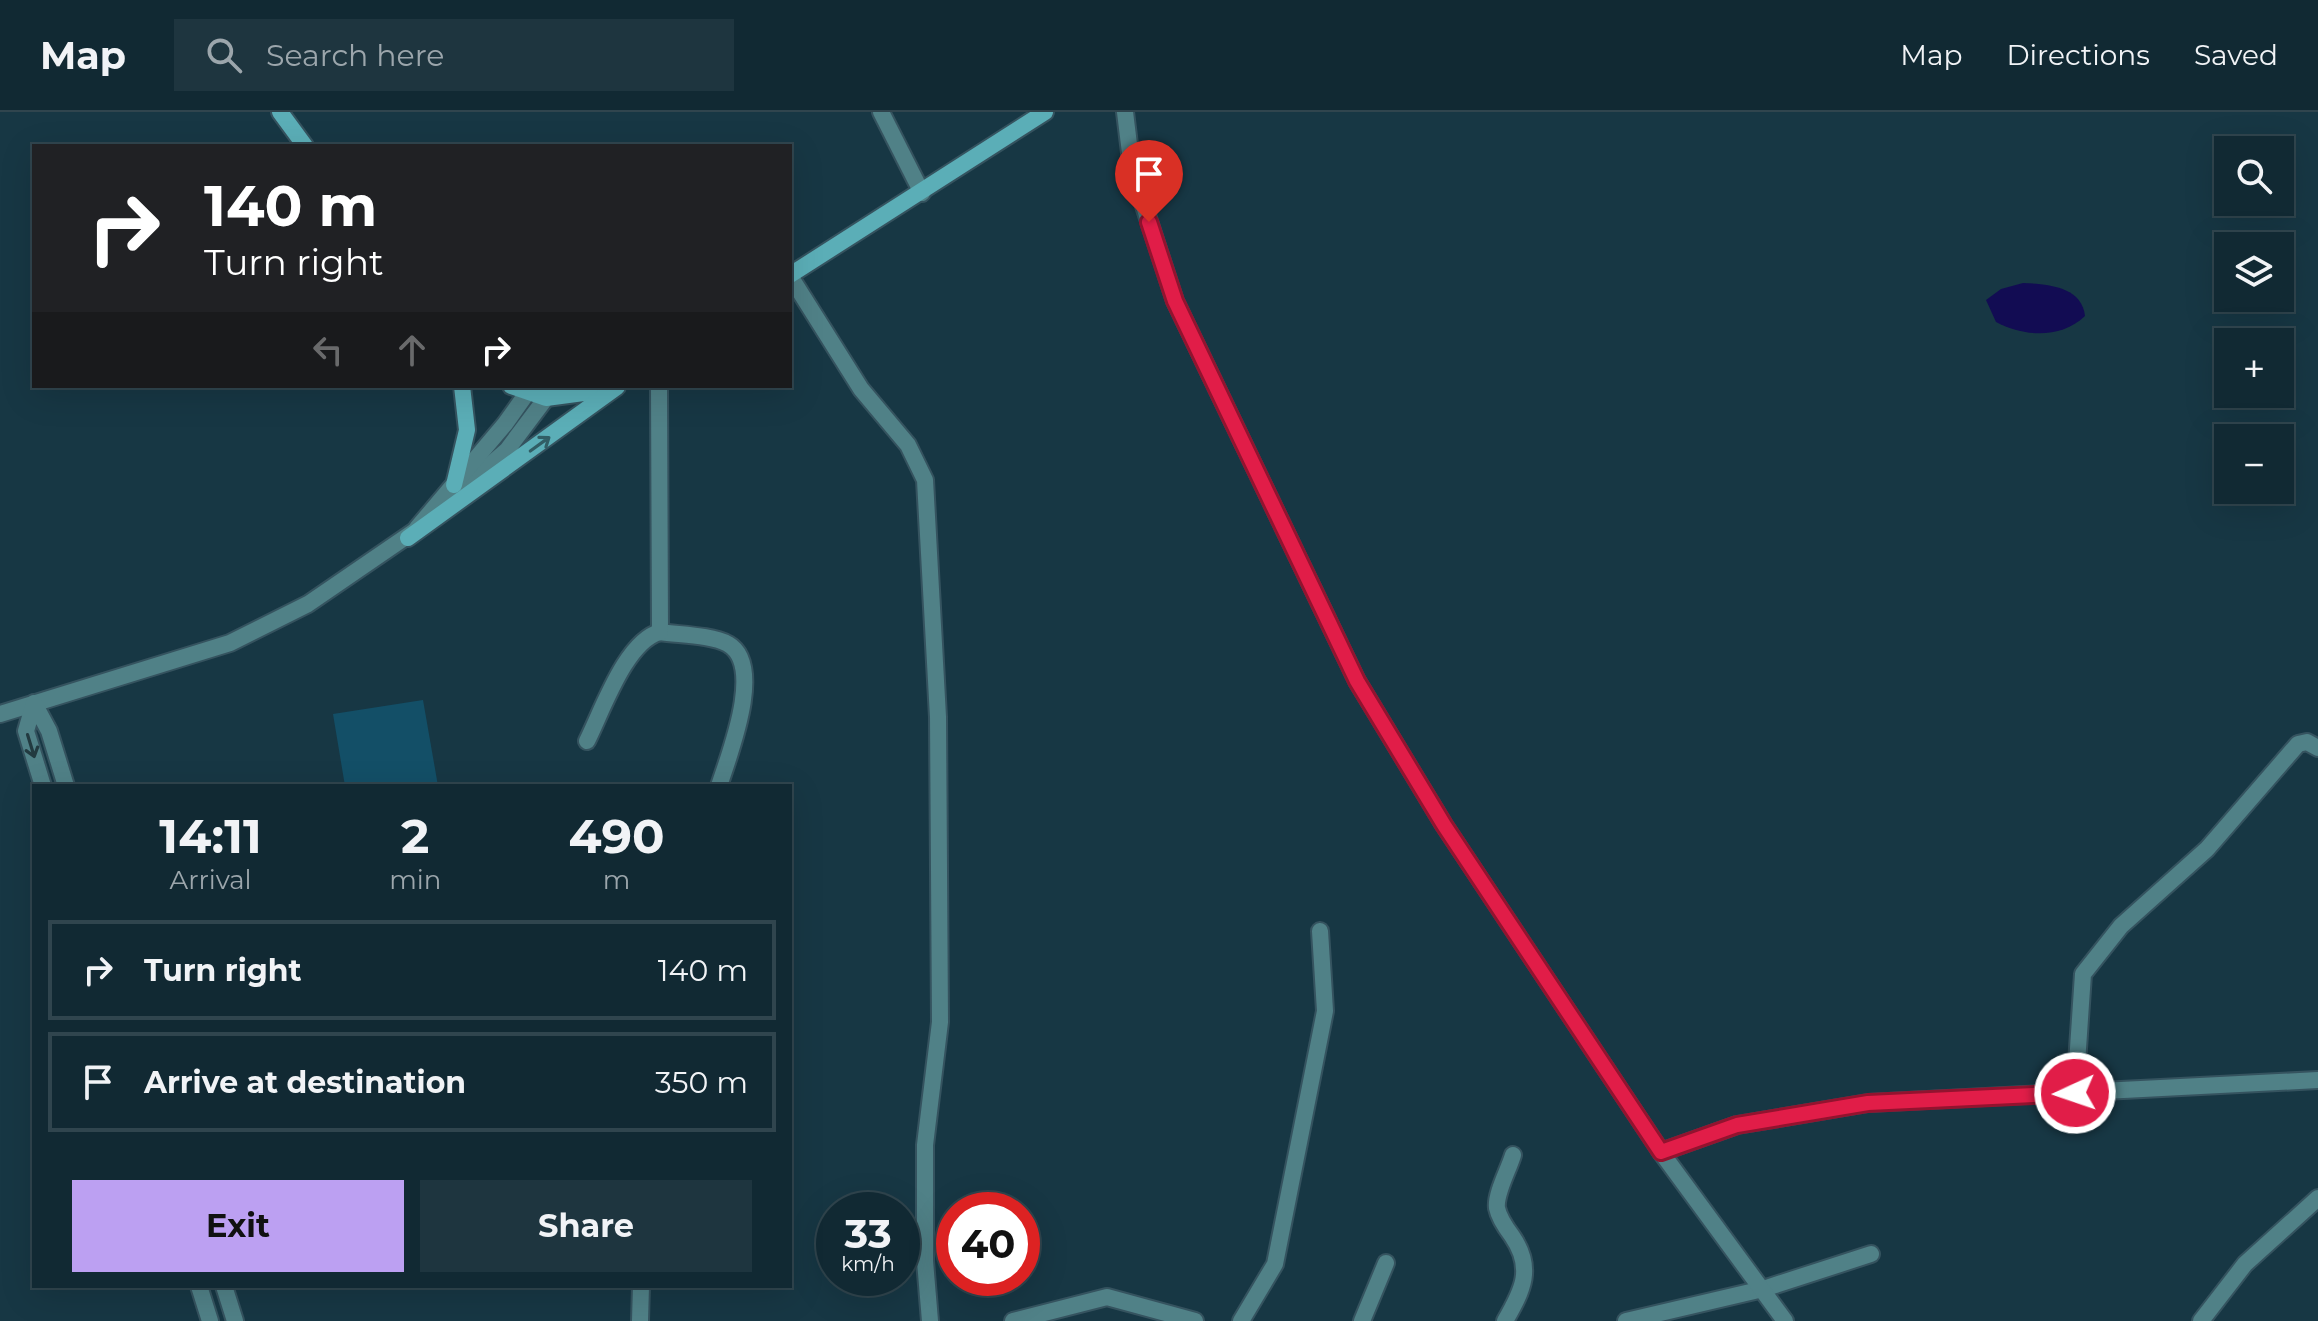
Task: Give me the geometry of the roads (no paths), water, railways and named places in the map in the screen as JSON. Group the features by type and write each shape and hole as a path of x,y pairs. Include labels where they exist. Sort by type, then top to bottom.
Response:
{"main road":[{"path":"280,112 304,144"},
{"path":"792,274 1045,112"},
{"path":"454,485 467,430 462,388"},
{"path":"519,389 546,398 582,396 614,388"},
{"path":"408,538 617,388"}],"street":[{"path":"881,112 922,193"},
{"path":"1125,112 1132,169 1175,301 1357,681 1444,825 1661,1152 1785,1321"},
{"path":"792,278 861,389 908,445 925,480 938,717 940,1022 925,1145 925,1261 930,1321"},
{"path":"659,388 660,632"},
{"path":"408,538 454,485 519,389"},
{"path":"0,714 230,643 308,604 408,538 507,450 546,398"},
{"path":"587,741 634,648 651,634 660,632 726,643 737,651 744,663 743,709 720,784"},
{"path":"34,703 26,731 42,784"},
{"path":"34,703 49,731 65,784"},
{"path":"2075,1093 2083,974 2101,948 2207,849 2298,744 2307,742 2318,748"},
{"path":"1241,1321 1275,1264 1325,1011 1320,931"},
{"path":"1661,1152 1737,1125 1868,1103 2318,1080"},
{"path":"1505,1321 1520,1296 1525,1269 1523,1252 1503,1223 1497,1207 1513,1155"},
{"path":"2201,1321 2245,1264 2318,1198"},
{"path":"1626,1321 1763,1289 1871,1254"},
{"path":"1362,1321 1386,1263"},
{"path":"200,1288 210,1321"},
{"path":"225,1288 235,1321"},
{"path":"640,1321 641,1288"},
{"path":"1013,1321 1107,1297 1195,1321"}]}
